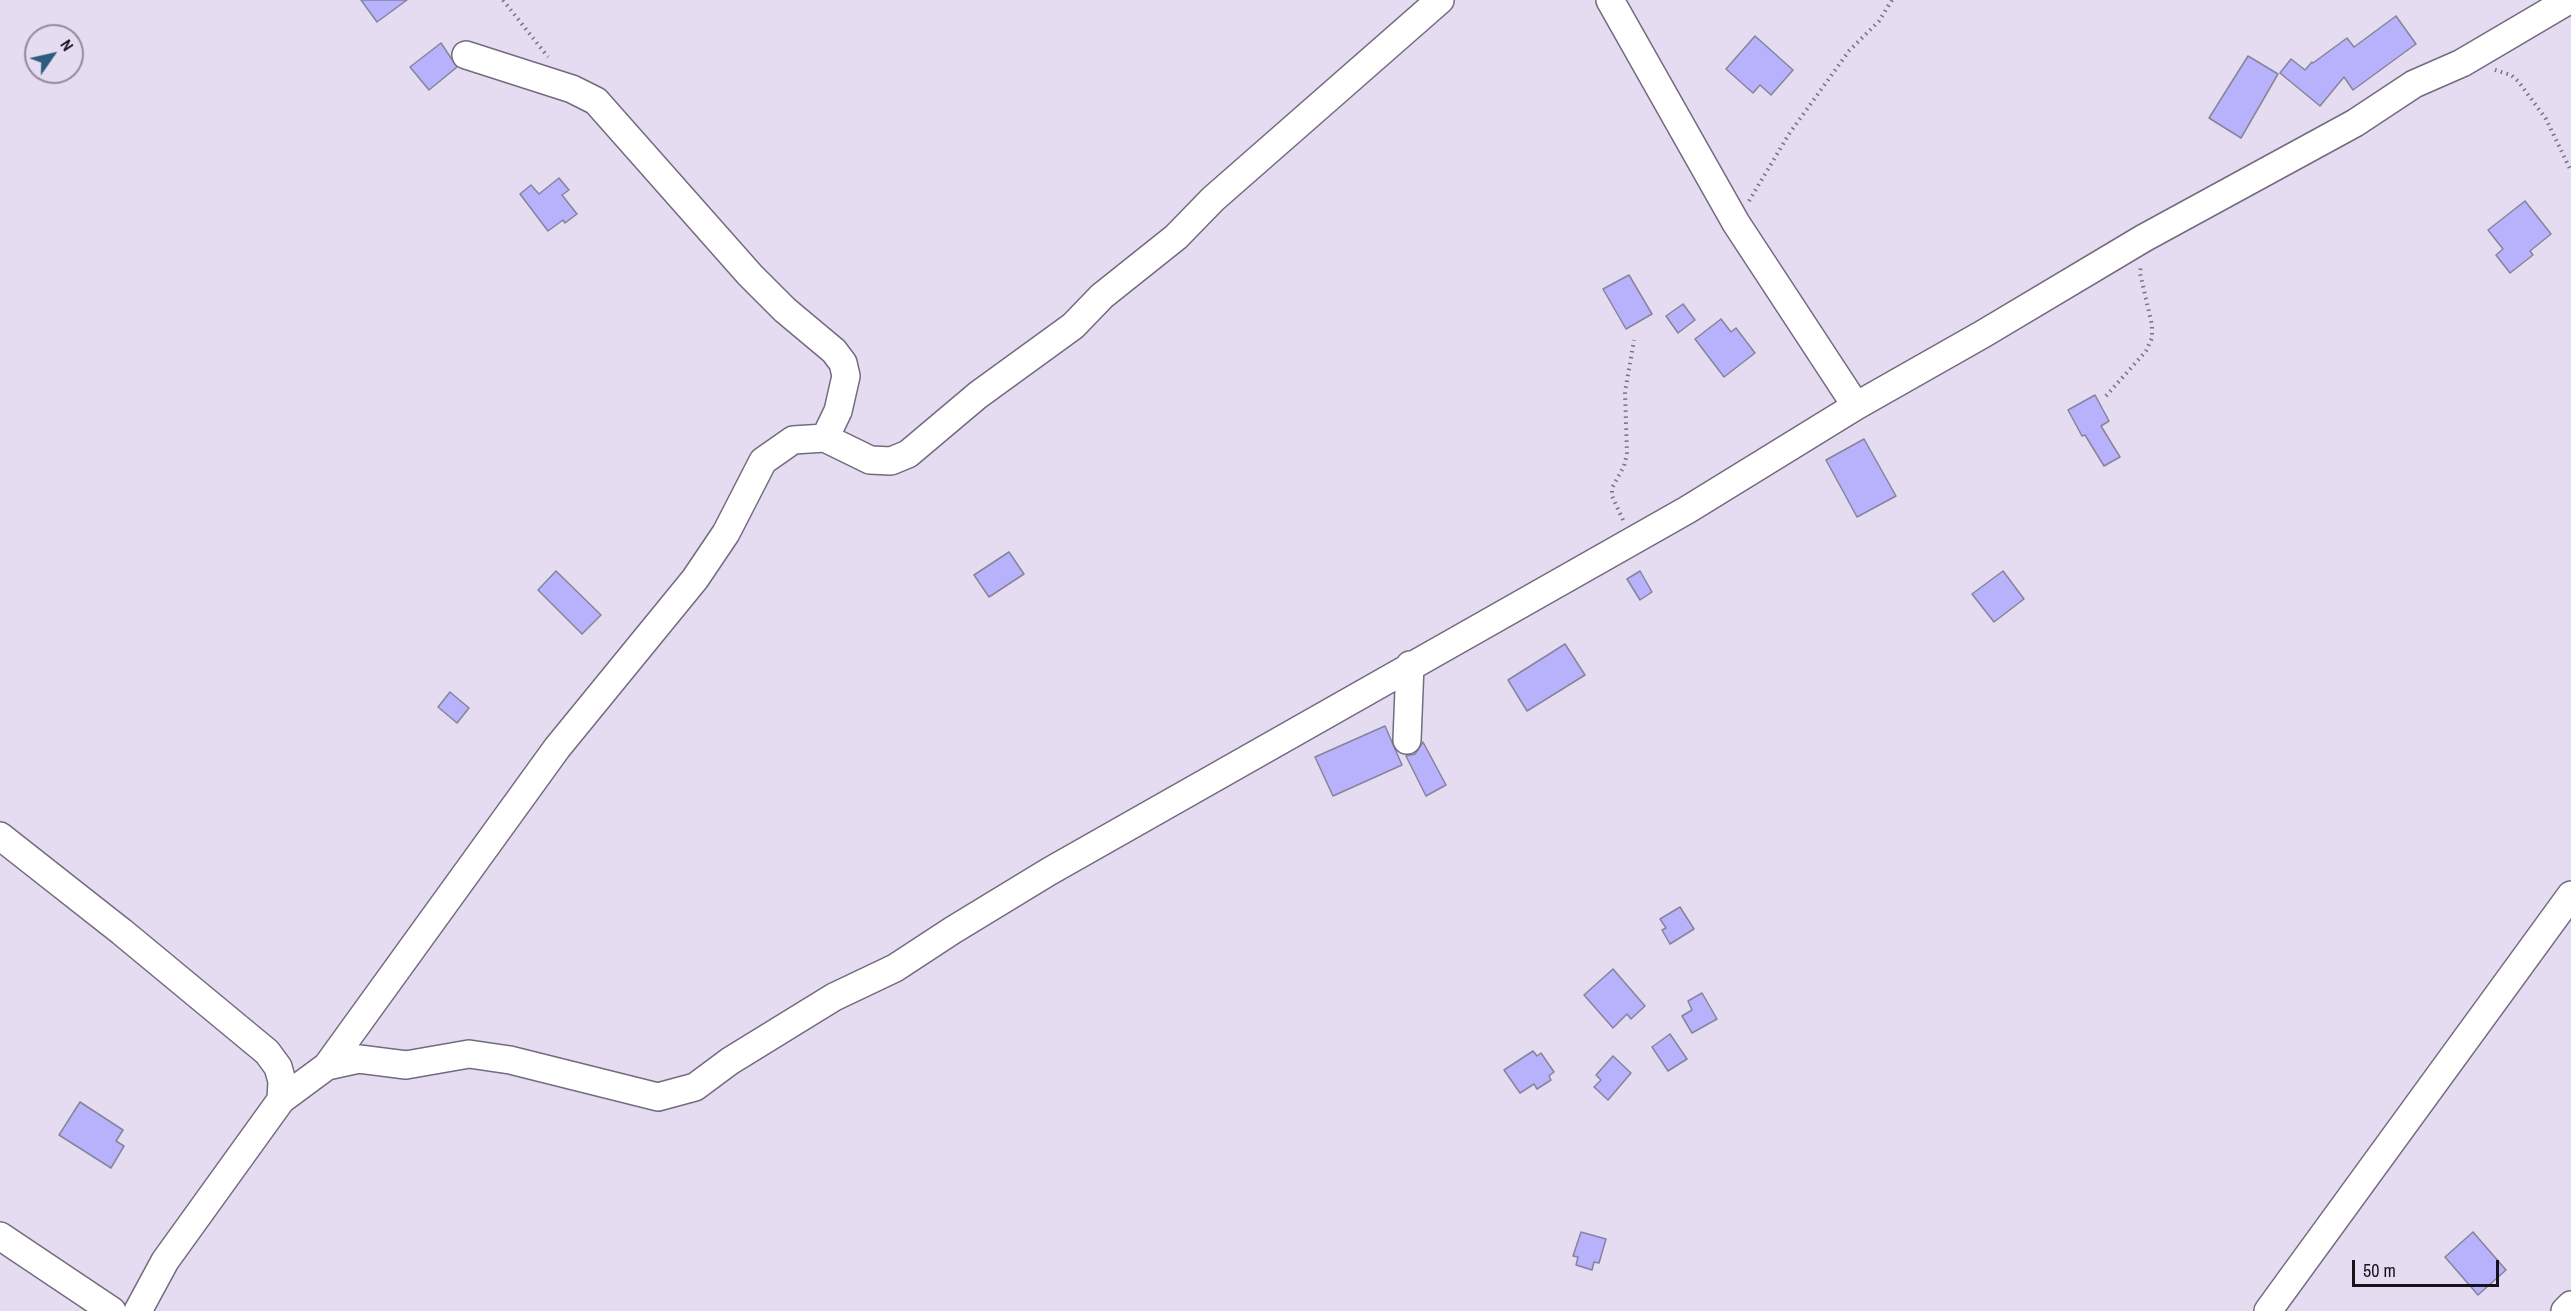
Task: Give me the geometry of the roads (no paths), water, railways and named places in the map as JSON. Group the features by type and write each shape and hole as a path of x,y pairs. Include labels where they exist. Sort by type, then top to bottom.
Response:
{"street":[{"path":"138,1311 165,1261 281,1100 327,1066 556,748 695,579 726,533 764,461 793,440 825,438 870,460 891,460 908,453 978,394 1073,326 1102,296 1176,237 1213,198 1440,0"},
{"path":"1610,0 1736,223 1856,406"},
{"path":"327,1066 359,1059 406,1065 469,1054 510,1060 658,1097 695,1088 730,1061 834,997 895,968 1071,859 1687,510 1856,406 2002,323 2144,238 2355,123 2414,84 2462,63 2569,0"},
{"path":"466,55 572,88 596,101 750,275 838,357 846,376 838,411 825,438"},
{"path":"1407,740 1410,665"},
{"path":"0,836 122,932 267,1052 278,1067 282,1081 281,1100"},
{"path":"2268,1311 2571,895"},
{"path":"0,1236 112,1311"},
{"path":"2565,1311 2571,1305"}]}
